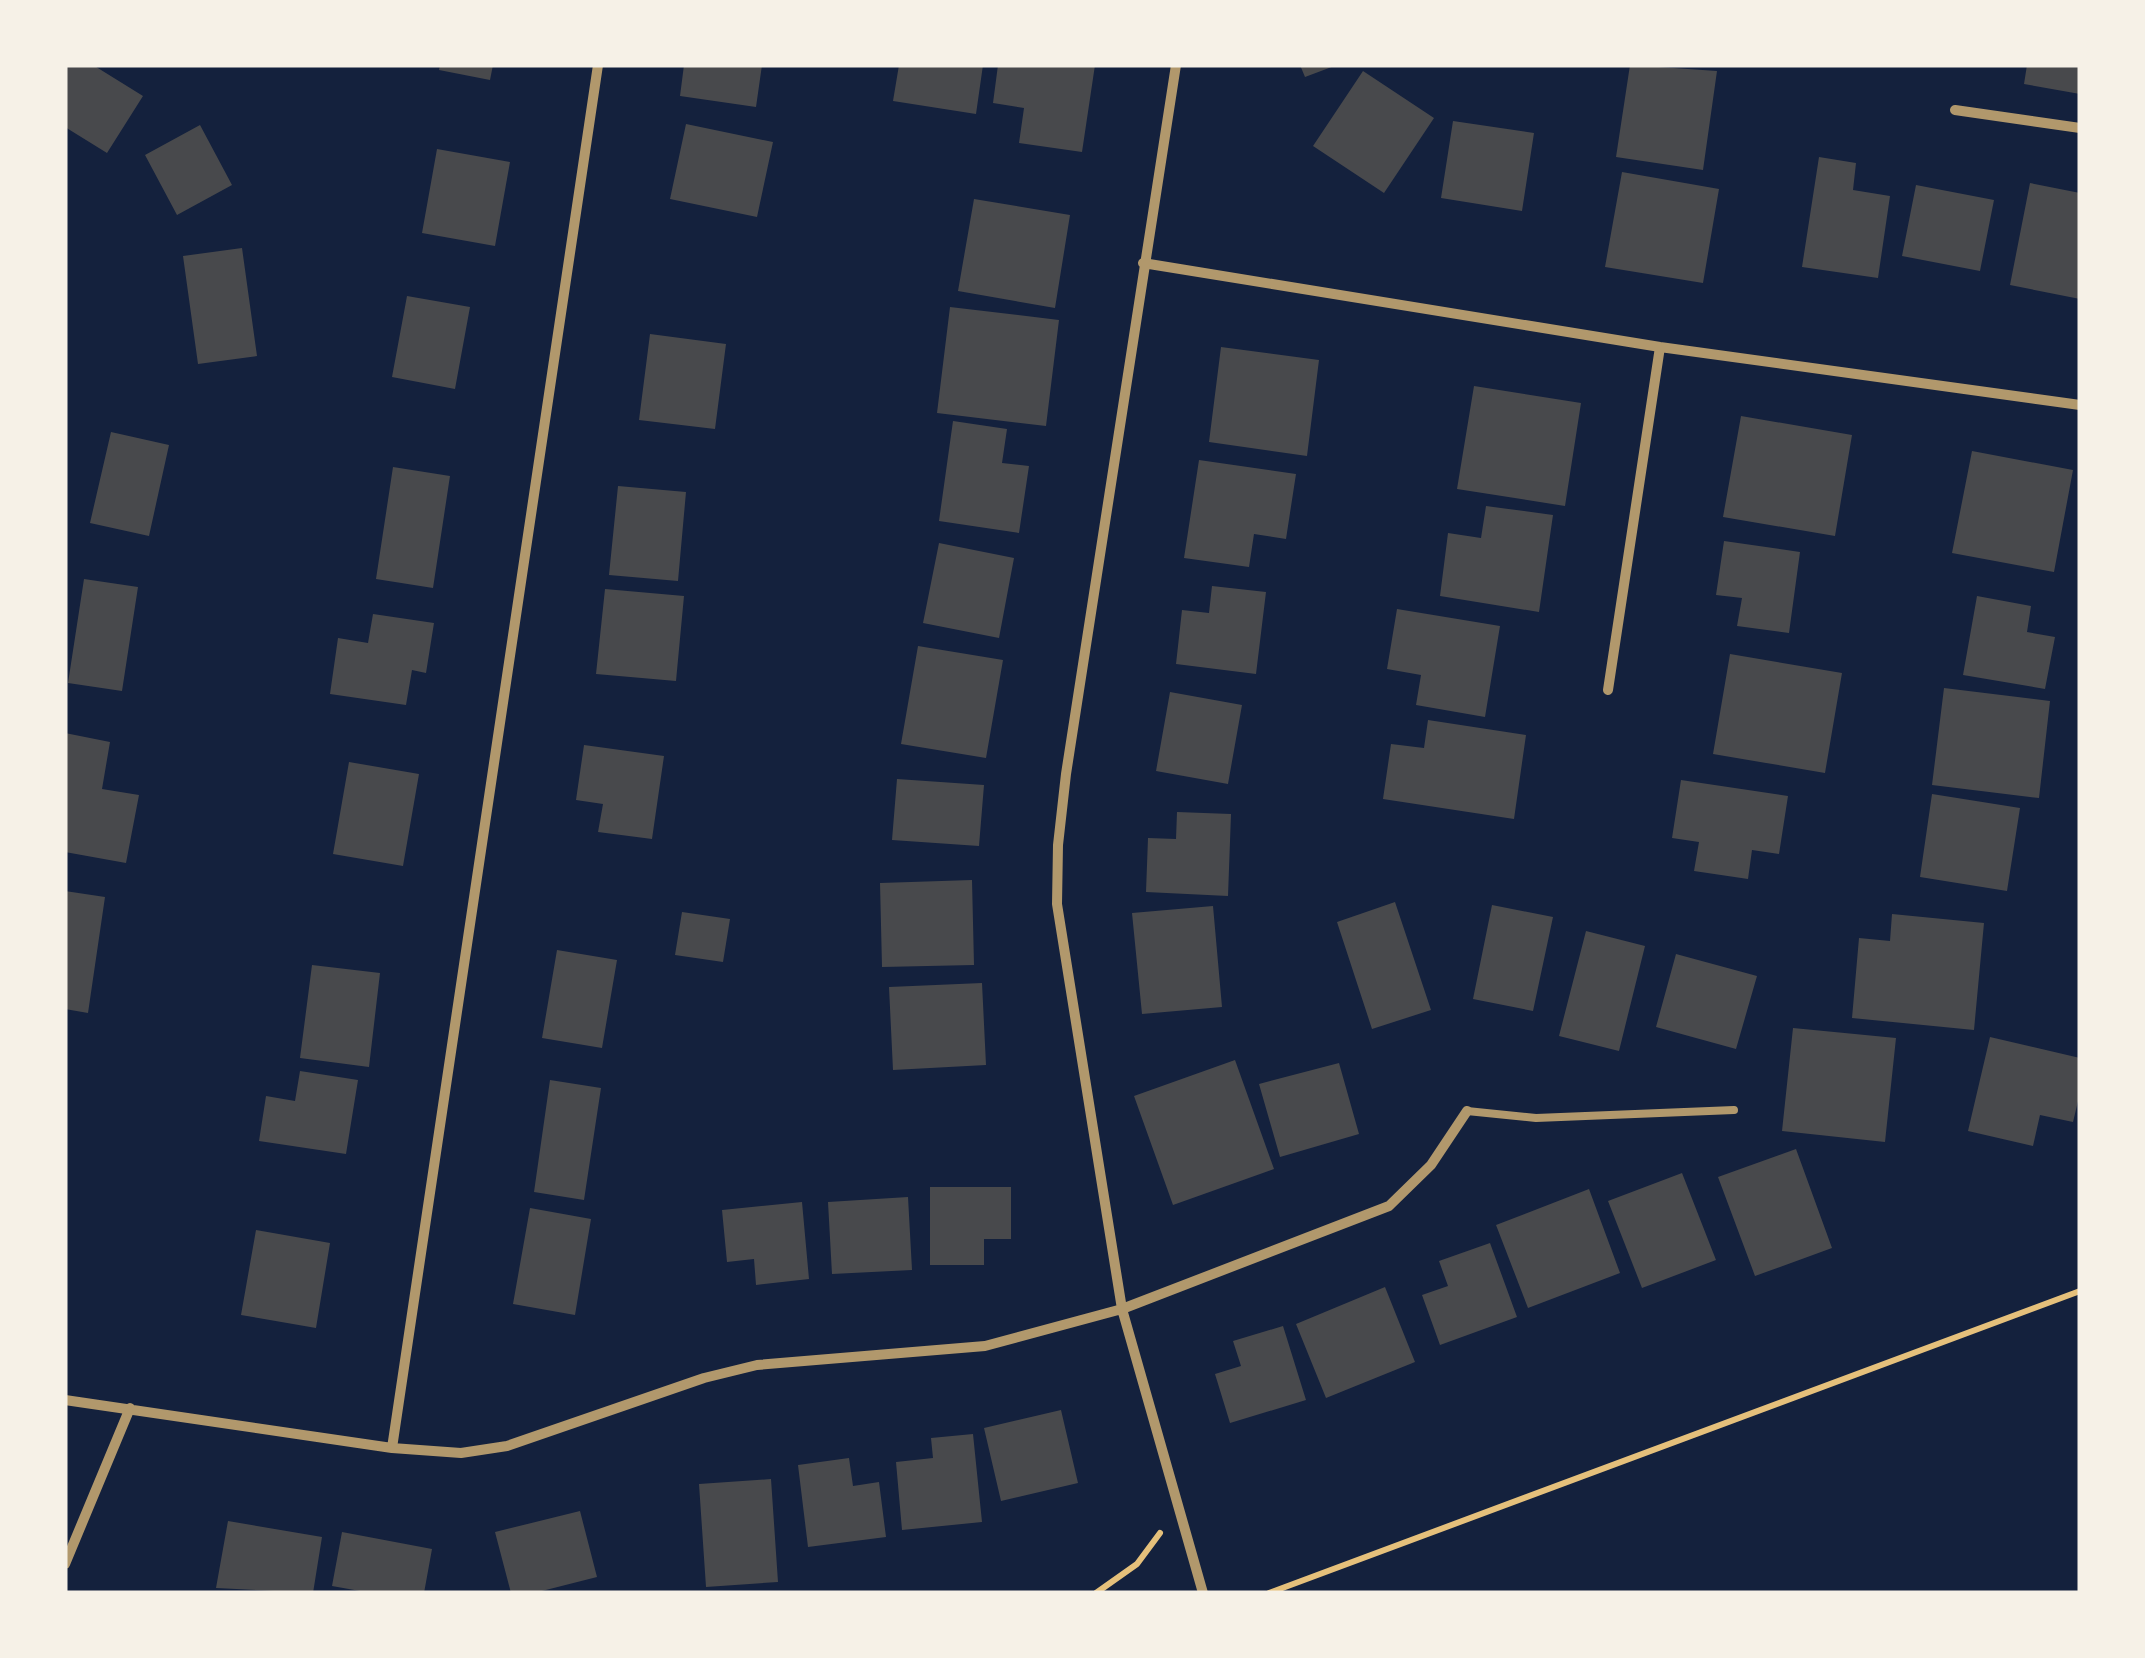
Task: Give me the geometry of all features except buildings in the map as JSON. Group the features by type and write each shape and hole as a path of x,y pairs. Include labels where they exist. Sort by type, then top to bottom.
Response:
{"street":[{"path":"392,1448 598,65"},
{"path":"1176,65 1058,844 1058,904 1122,1309 1203,1593"},
{"path":"1954,110 2080,128"},
{"path":"1143,263 1660,347 2080,405"},
{"path":"1608,690 1660,347"},
{"path":"65,1400 392,1448 460,1453 506,1446 704,1378 758,1365 985,1346 1122,1309 1390,1206 1431,1165 1468,1111"},
{"path":"65,1564 130,1408"}],"lane":[{"path":"1468,1111 1536,1118 1734,1110"}],"path":[{"path":"1269,1593 2080,1291"},
{"path":"1096,1593 1137,1564 1178,1508"}]}
